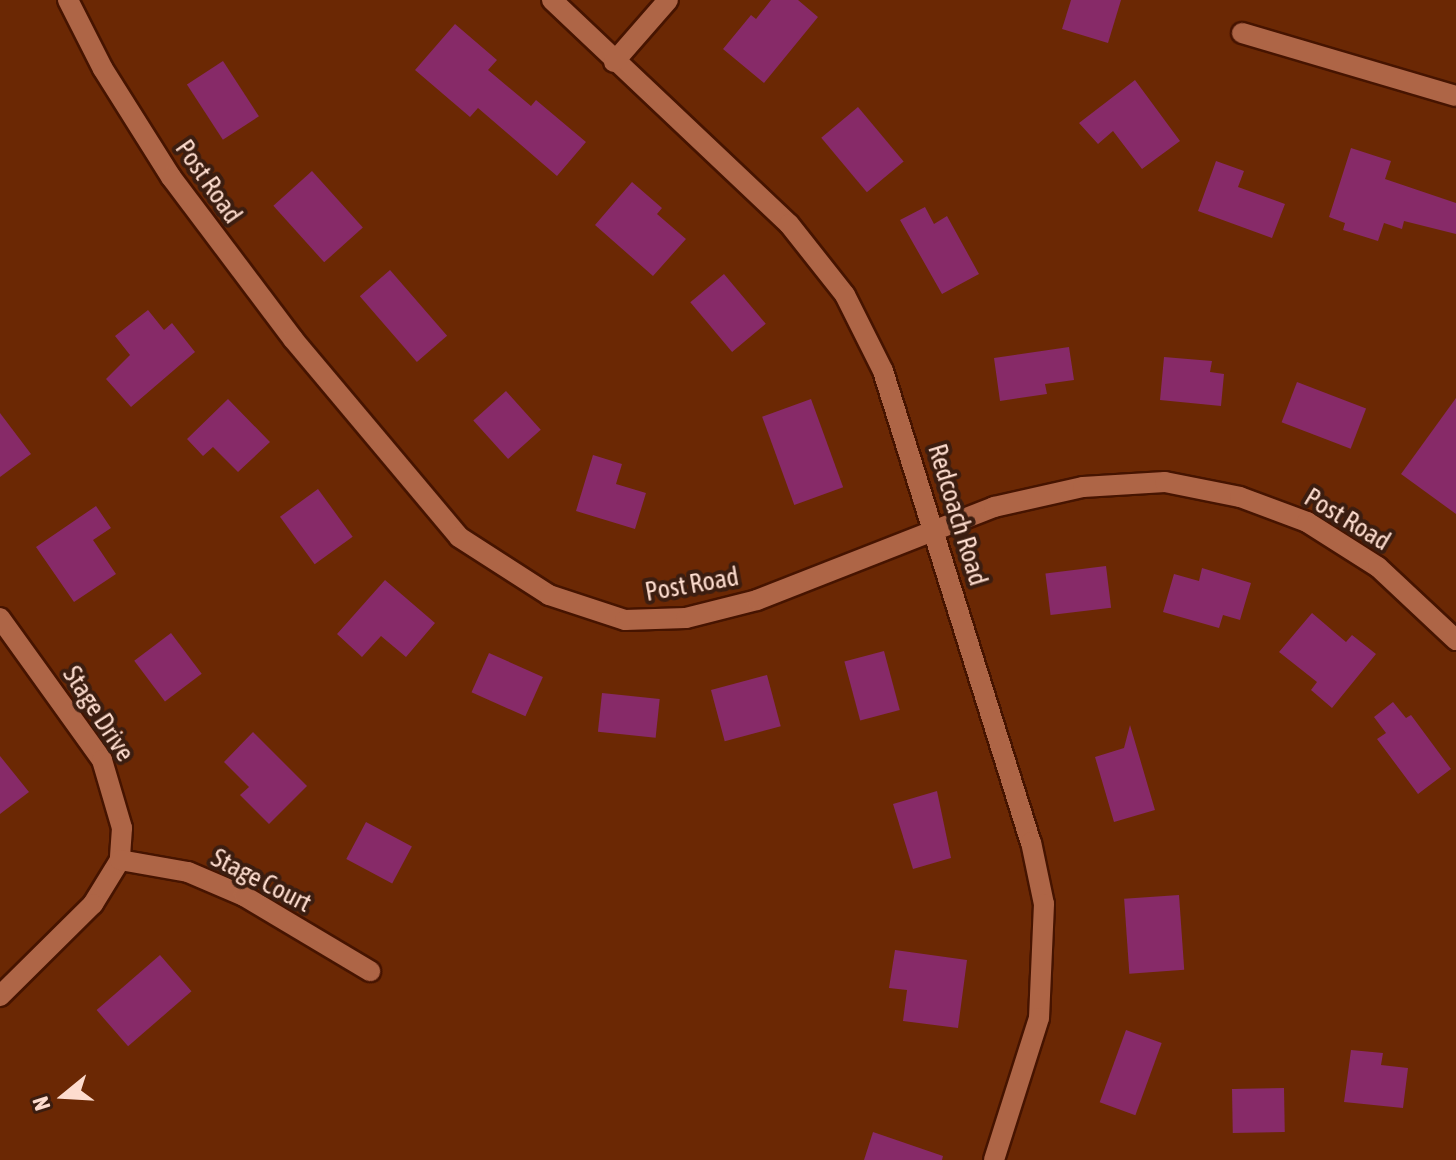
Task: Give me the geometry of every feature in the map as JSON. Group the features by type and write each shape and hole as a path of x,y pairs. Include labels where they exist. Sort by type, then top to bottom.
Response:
{"street":[{"name":"Post Road","path":"68,0 135,122 240,272 429,506 459,537 518,577 595,613 625,620 668,621 757,600 934,530 1048,492 1151,483 1200,488 1273,508 1343,541 1419,600 1456,640"},
{"name":"Redcoach Road","path":"552,0 614,62 762,195 845,295 883,371 1031,842 1044,904 1039,1018 994,1160"},
{"path":"614,62 668,0"},
{"path":"1242,33 1456,96"},
{"name":"Stage Drive","path":"0,618 102,760 119,806 120,860"},
{"path":"0,996 93,904 120,860"},
{"name":"Stage Court","path":"120,860 188,872 244,896 370,971"}],"building":[{"path":"771,0 798,0 818,17 764,83 723,49 751,15 756,19"},
{"path":"1071,0 1121,0 1108,43 1062,29"},
{"path":"455,24 497,60 488,70 531,106 536,100 586,142 557,176 478,108 470,117 415,70"},
{"path":"223,61 259,116 223,140 187,84"},
{"path":"1135,80 1180,141 1142,169 1113,131 1098,144 1079,123"},
{"path":"858,107 904,161 867,192 821,138"},
{"path":"1351,148 1391,161 1385,179 1456,203 1456,234 1404,221 1402,229 1384,223 1378,241 1343,230 1345,223 1329,217"},
{"path":"1216,161 1244,171 1238,187 1285,204 1272,238 1198,211"},
{"path":"312,171 363,227 324,262 273,206"},
{"path":"632,182 662,208 657,214 686,239 653,276 595,225"},
{"path":"925,207 934,224 947,216 979,274 942,294 900,220"},
{"path":"390,270 447,336 417,362 360,296"},
{"path":"724,274 766,324 732,352 690,302"},
{"path":"148,310 164,330 172,323 195,352 131,407 106,379 130,355 115,336"},
{"path":"1069,347 1074,380 1045,384 1047,394 1000,401 994,358"},
{"path":"1164,357 1212,361 1210,372 1224,374 1221,406 1160,400"},
{"path":"1297,382 1366,409 1351,449 1282,422"},
{"path":"506,391 541,430 508,459 473,420"},
{"path":"1456,398 1456,514 1401,474"},
{"path":"228,399 270,442 238,472 213,447 203,456 187,439"},
{"path":"811,399 843,487 794,505 762,417"},
{"path":"0,413 31,454 0,477"},
{"path":"593,455 622,464 616,484 646,493 635,529 576,511"},
{"path":"318,489 353,537 315,564 280,517"},
{"path":"96,506 111,528 93,540 116,574 74,602 36,547"},
{"path":"1106,566 1111,608 1051,615 1045,573"},
{"path":"1202,568 1251,583 1240,620 1223,615 1219,628 1163,612 1174,574 1199,581"},
{"path":"385,580 435,623 406,657 381,636 362,657 337,634"},
{"path":"1312,613 1346,642 1352,635 1376,654 1332,708 1311,690 1317,682 1279,652"},
{"path":"171,633 202,674 165,701 134,661"},
{"path":"884,651 900,710 860,721 844,662"},
{"path":"489,653 543,677 525,716 472,692"},
{"path":"767,675 781,726 725,741 711,690"},
{"path":"602,693 660,699 656,738 598,732"},
{"path":"1393,702 1406,718 1411,715 1451,769 1418,794 1377,739 1386,733 1374,717"},
{"path":"1130,725 1155,810 1114,822 1095,757 1124,748"},
{"path":"253,732 307,786 269,824 240,795 249,787 224,762"},
{"path":"0,756 29,792 0,814"},
{"path":"937,791 951,858 913,869 893,804"},
{"path":"366,822 412,846 392,883 346,859"},
{"path":"1179,895 1184,970 1129,974 1124,899"},
{"path":"895,950 967,960 958,1028 903,1021 907,990 889,988"},
{"path":"160,955 191,991 128,1046 97,1010"},
{"path":"1126,1030 1162,1043 1135,1115 1100,1102"},
{"path":"1351,1050 1383,1053 1381,1065 1408,1068 1403,1108 1344,1102"},
{"path":"1284,1088 1285,1132 1233,1133 1232,1089"},
{"path":"873,1132 943,1156 942,1160 864,1160"}]}
